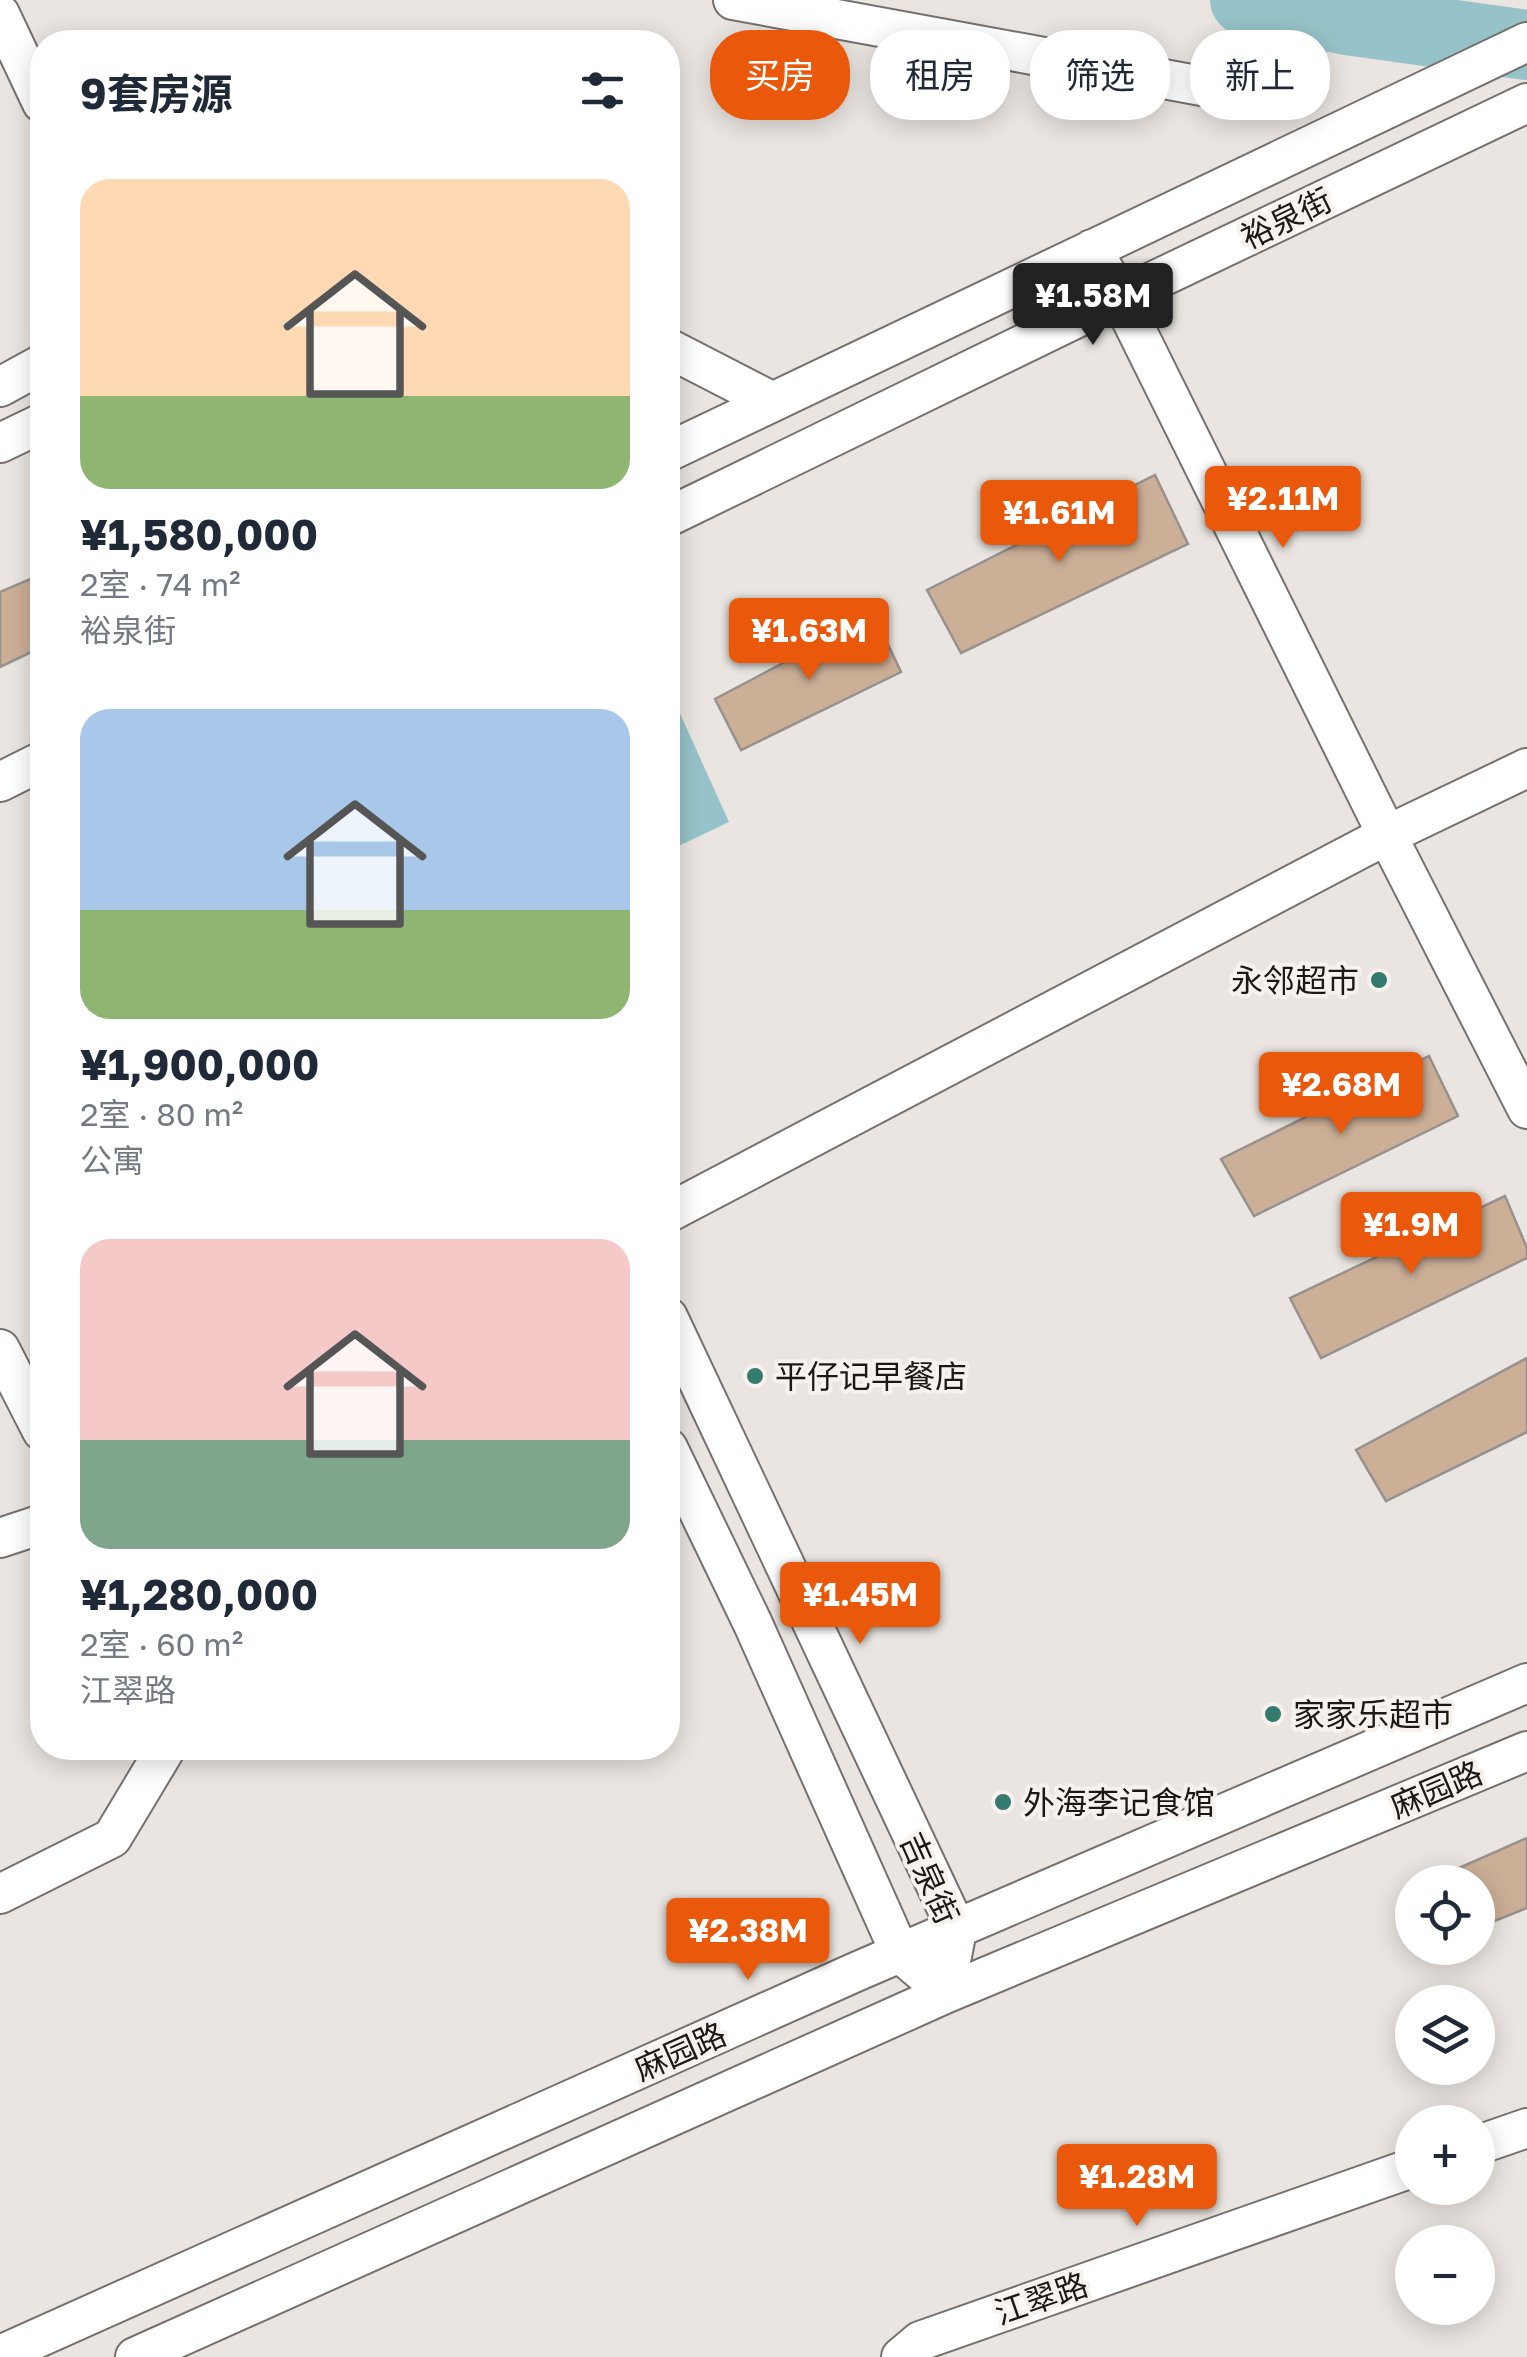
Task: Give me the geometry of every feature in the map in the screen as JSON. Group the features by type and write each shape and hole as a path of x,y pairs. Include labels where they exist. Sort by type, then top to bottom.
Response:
{"street":[{"path":"733,0 1190,84"},
{"path":"0,14 30,78"},
{"name":"裕泉街","path":"680,446 1527,42"},
{"name":"裕泉街","path":"680,511 1527,103"},
{"path":"1092,249 1527,1109"},
{"path":"680,354 771,401"},
{"path":"0,387 30,371"},
{"path":"0,442 30,428"},
{"path":"0,782 30,768"},
{"path":"680,1207 1387,835 1527,768"},
{"name":"吉泉街","path":"680,1344 956,1930 946,1992"},
{"path":"0,1349 30,1407"},
{"name":"吉泉街","path":"680,1473 753,1624 900,1953 946,1992"},
{"path":"0,1538 30,1528"},
{"name":"麻园路","path":"0,2355 900,1953 1527,1683"},
{"name":"麻园路","path":"135,2357 946,1992 1527,1751"},
{"path":"0,1894 112,1838 159,1760"},
{"path":"1495,2139 1527,2128"},
{"name":"江翠路","path":"901,2357 920,2341 1395,2174"}],"water":[{"path":"680,714 729,822 680,845"}],"building":[{"path":"1155,475 1188,544 961,653 927,590"},
{"path":"30,579 30,653 0,667 0,592"},
{"path":"874,615 901,672 741,750 715,699"},
{"path":"1429,1056 1458,1116 1254,1216 1221,1159"},
{"path":"1505,1196 1527,1248 1527,1258 1321,1358 1290,1298"},
{"path":"1527,1358 1527,1432 1386,1501 1356,1450"},
{"path":"1527,1838 1527,1908 1495,1921 1495,1865 1466,1865"}],"waterway":[{"path":"1245,0 1347,20 1527,45"}],"place":[{"name":"永邻超市","path":"1379,980"},
{"name":"平仔记早餐店","path":"755,1376"},
{"name":"家家乐超市","path":"1273,1714"},
{"name":"外海李记食馆","path":"1003,1802"}]}
